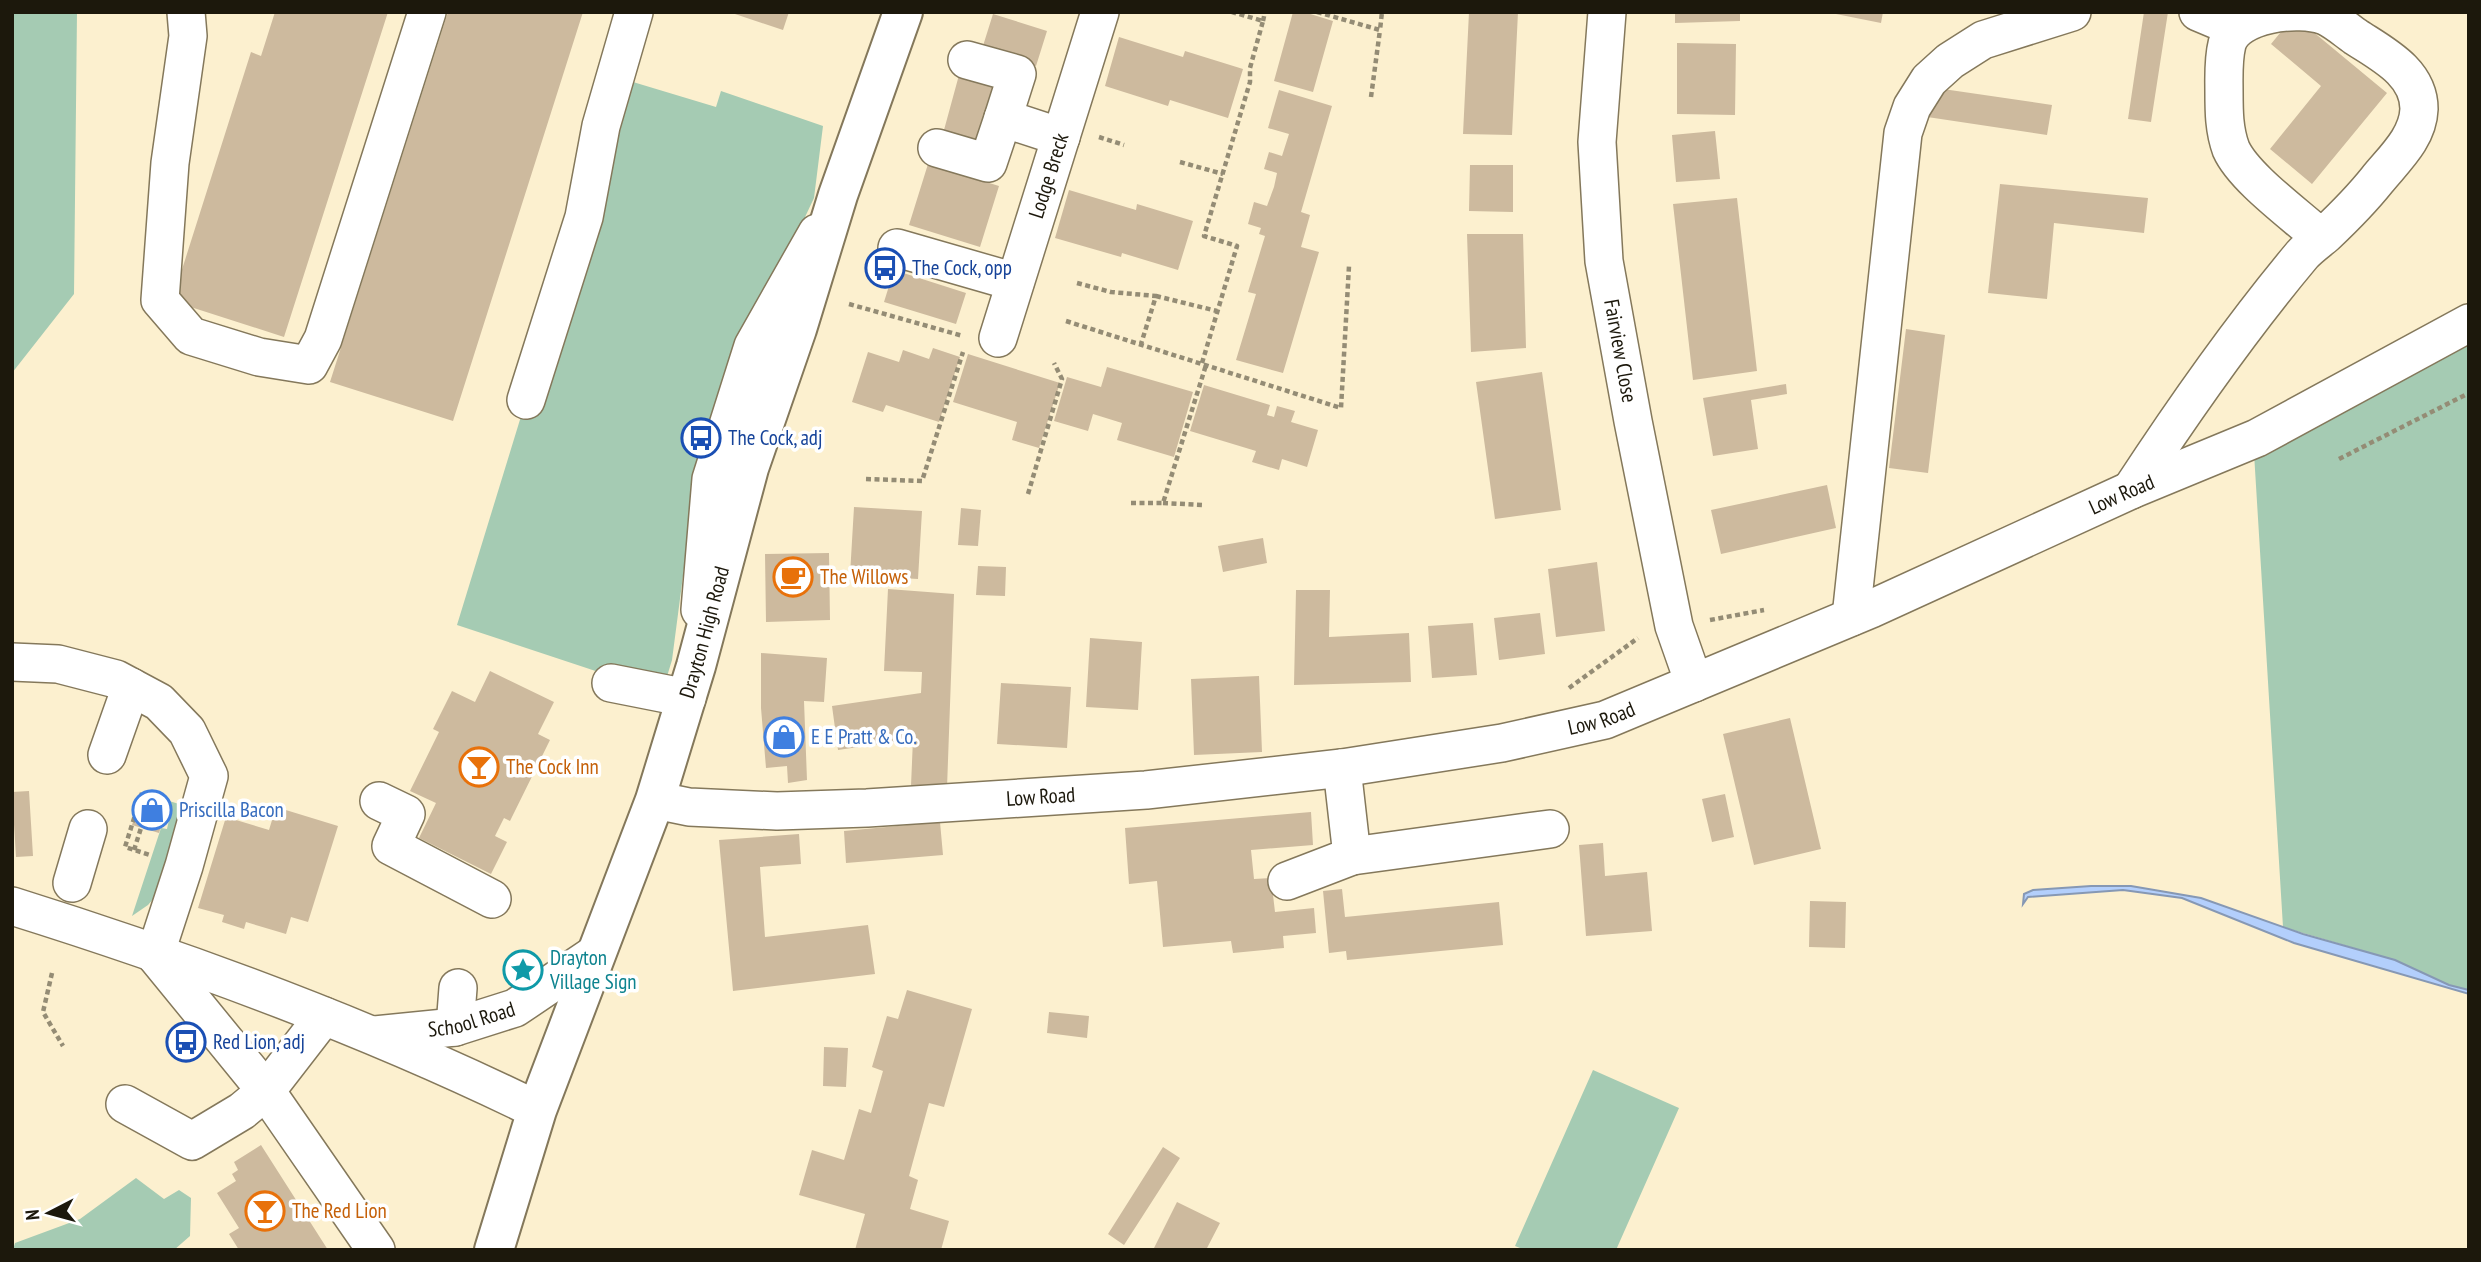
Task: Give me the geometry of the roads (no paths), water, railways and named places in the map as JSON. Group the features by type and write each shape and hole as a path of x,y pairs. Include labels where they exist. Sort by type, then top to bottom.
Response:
{"main road":[{"name":"Drayton High Road","path":"494,1250 537,1110 655,800 691,682 749,468 797,329 838,195 903,12"}],"street":[{"path":"186,12 188,36 170,163 160,300 191,336 259,357 309,365 323,339 427,12"},
{"path":"526,400 584,217 601,126 634,12"},
{"name":"Fairview Close","path":"1607,12 1597,142 1604,261 1674,626 1694,683"},
{"path":"1852,617 1903,134 1912,107 1929,80 1943,67 1983,40 2072,12"},
{"path":"2198,12 2236,28"},
{"name":"Lodge Breck","path":"983,337 1015,282 1099,13"},
{"path":"2130,490 2188,402 2304,252 2321,238 2359,203 2412,136 2418,115 2416,90 2407,75 2393,61 2325,16 2309,13 2278,14 2250,19 2236,28 2228,41 2224,58 2224,124 2231,147 2237,160 2249,174 2321,238"},
{"path":"937,148 988,163 1017,74 967,60"},
{"path":"1003,118 1061,137"},
{"path":"897,248 1015,282"},
{"name":"Low Road","path":"655,800 689,807 739,810 867,808 1146,790 1342,768 1502,743 1605,720 1852,617 2130,490 2257,438 2469,323"},
{"path":"12,662 58,664 116,679 159,702 187,731 218,774 155,955"},
{"path":"611,683 691,682"},
{"path":"107,755 131,687"},
{"path":"1342,768 1352,856"},
{"path":"379,801 406,814 391,846 492,899"},
{"path":"72,883 88,829"},
{"path":"1287,881 1352,856 1550,829"},
{"name":"School Road","path":"12,906 240,982 374,1035 537,1110"},
{"name":"School Road","path":"374,1035 455,1027 515,1008 595,954"},
{"name":"School Road","path":"155,955 266,1091 376,1250"},
{"path":"455,1027 458,988"},
{"path":"125,1104 192,1140 242,1111 266,1091 324,1016"}],"water":[{"path":"2131,886 2201,898 2303,934 2395,960 2449,985 2469,990 2469,994 2294,943 2182,898 2123,890 2028,897 2023,904 2024,894 2033,890"}],"place":[{"name":"The Cock, opp","path":"885,268"},
{"name":"The Cock, adj","path":"701,438"},
{"name":"The Willows","path":"793,577"},
{"name":"E E Pratt & Co.","path":"784,737"},
{"name":"The Cock Inn","path":"479,767"},
{"name":"Priscilla Bacon","path":"152,810"},
{"name":"Drayton Village Sign","path":"523,970"},
{"name":"Red Lion, adj","path":"186,1042"},
{"name":"The Red Lion","path":"265,1211"}]}
